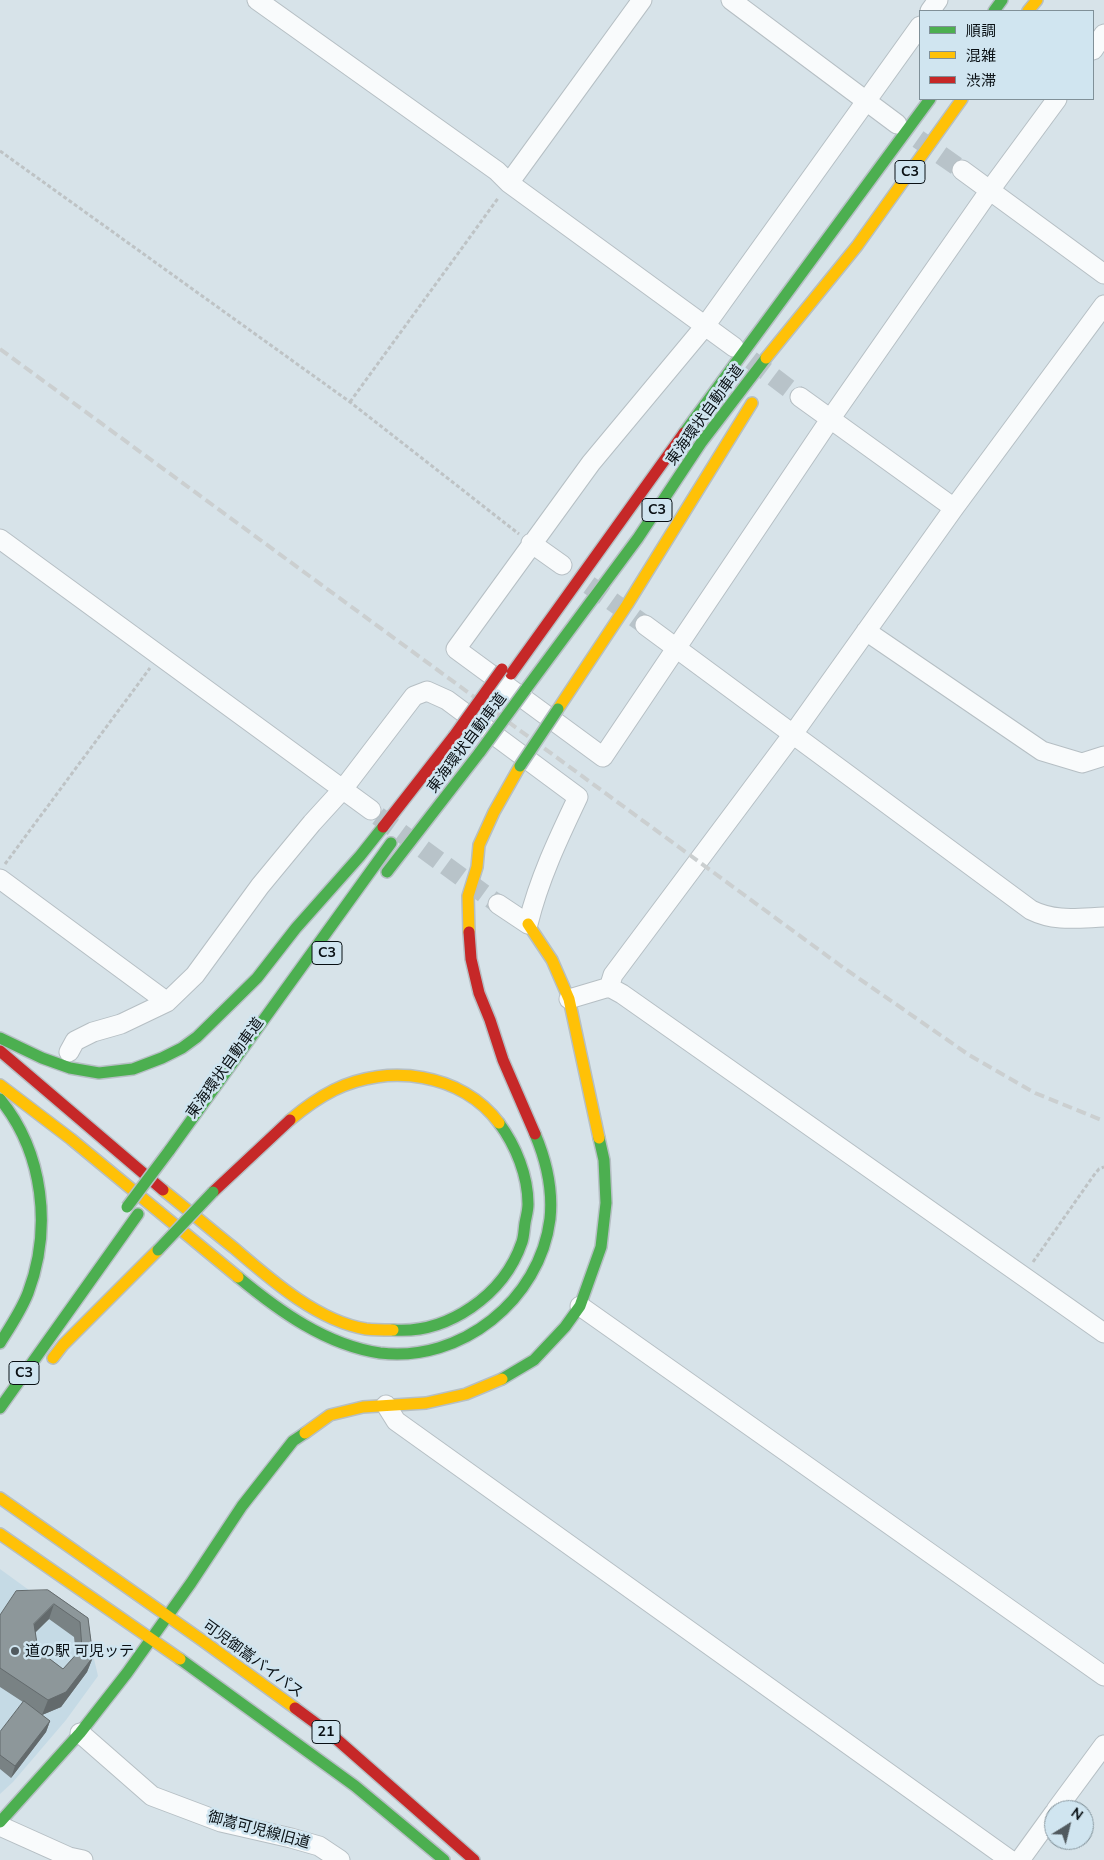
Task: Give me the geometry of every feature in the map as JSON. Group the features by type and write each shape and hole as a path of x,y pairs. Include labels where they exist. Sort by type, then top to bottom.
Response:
{"main road":[{"name":"東海環状自動車道","path":"454,754 460,737 507,672 929,100"},
{"name":"東海環状自動車道","path":"377,885 480,752 638,538 707,436 787,330 857,246 961,100"},
{"path":"788,350 857,246"},
{"path":"0,1085 71,1139 263,1298 287,1316 338,1343 392,1354 422,1353 447,1346 472,1335 499,1315 525,1284 537,1263 546,1239 550,1215 550,1188 545,1161 535,1129 504,1063 476,985 469,935 469,891 477,866 480,844 502,796 520,766 627,605 761,390"},
{"path":"0,1038 42,1058 70,1068 99,1073 133,1068 162,1058 182,1048 221,1014 257,978 296,928 360,856 460,737"},
{"name":"東海環状自動車道","path":"124,1211 300,972 397,835"},
{"path":"0,1824 80,1733 152,1640 242,1506 293,1441 330,1415 386,1405 426,1403 466,1394 508,1376 534,1360 565,1327 580,1306 601,1247 606,1203 604,1160 569,999 562,978 541,939 528,924"},
{"path":"0,1051 84,1124 274,1282 303,1302 333,1318 365,1329 396,1333 427,1329 455,1320 480,1303 502,1280 516,1257 526,1229 528,1205 526,1184 520,1159 510,1138 496,1118 478,1101 456,1087 409,1074 384,1075 359,1081 334,1091 307,1107 279,1131 214,1192 158,1250 63,1345 46,1367"},
{"path":"0,1099 22,1132 33,1159 40,1188 44,1221 40,1252 31,1283 18,1313 0,1343"},
{"name":"C3","path":"0,1408 167,1174"},
{"path":"6,1418 17,1404"},
{"name":"可児御嵩バイパス","path":"0,1498 168,1616 333,1736 474,1860"},
{"name":"21","path":"0,1534 152,1640 355,1786 444,1860"}],"street":[{"path":"257,0 497,171 509,183 734,348"},
{"path":"509,183 642,0"},
{"path":"731,0 897,124"},
{"path":"919,27 705,326 592,462 456,648 602,757 831,418 990,190 1056,100"},
{"path":"1094,49 1104,34"},
{"path":"962,170 1104,274"},
{"path":"609,988 613,975 793,734 954,508 1104,305"},
{"path":"800,397 954,508"},
{"path":"0,539 371,810"},
{"path":"532,544 562,565"},
{"path":"645,625 1032,910 1044,916 1059,919 1104,917"},
{"path":"866,631 1042,751 1082,763 1104,756"},
{"path":"69,1052 75,1041 93,1032 121,1024 167,1002 194,975 260,886 343,789 414,696 427,692 447,700 578,797 549,858 534,899 528,924 498,904"},
{"path":"0,879 167,1002"},
{"path":"569,999 609,988 622,994 1104,1334"},
{"path":"580,1306 1104,1676"},
{"path":"386,1405 396,1421 1010,1860"},
{"name":"御嵩可児線旧道","path":"80,1733 152,1796 221,1822 318,1846 340,1860"},
{"path":"1063,1800 1104,1745"},
{"path":"0,1824 69,1856 83,1860"},
{"path":"1020,1860 1044,1827"}],"path":[{"path":"0,151 350,402 532,544"},
{"path":"350,402 509,183"},
{"path":"0,871 159,655"},
{"path":"1023,1276 1094,1174 1104,1167"}],"shaded area":[{"path":"0,1569 88,1633 98,1676 66,1720 13,1782 0,1794"}],"building":[{"name":"道の駅 可児ッテ","path":"48,1590 88,1618 93,1657 66,1692 48,1700 0,1668 0,1615 16,1591","holes":["54,1604 80,1622 82,1648 63,1669 38,1650 34,1624"]},
{"path":"24,1701 50,1721 15,1766 0,1755 0,1732"}],"tunnel":[{"path":"918,139 962,170"},
{"path":"751,360 800,397"},
{"path":"589,585 645,625"},
{"path":"378,816 498,904"}],"railway":[{"path":"0,349 841,966 969,1055 1035,1093 1104,1121"}],"traffic: fast":[{"path":"995,10 1002,0"},
{"path":"684,433 929,100"},
{"path":"526,689 638,538 701,443 766,358"},
{"path":"480,752 526,689"},
{"path":"520,766 558,709"},
{"path":"387,872 480,752"},
{"path":"0,1038 42,1058 70,1068 99,1073 133,1069 182,1048 197,1037 257,978 296,928 360,856 383,827"},
{"path":"169,1151 391,843"},
{"path":"0,1099 15,1120 35,1167 40,1192 41,1218 40,1243 28,1293 19,1313 0,1343"},
{"path":"393,1330 414,1330 453,1318 488,1294 502,1279 514,1261 522,1242 528,1209 526,1183 516,1151 499,1123"},
{"path":"238,1277 304,1325 341,1343 360,1349 380,1353 410,1353 439,1348 467,1336 492,1320 513,1300 531,1276 543,1248 551,1208 545,1165 535,1134"},
{"path":"502,1379 534,1360 565,1327 580,1306 601,1247 606,1203 604,1160 599,1138"},
{"path":"127,1207 169,1151"},
{"path":"158,1250 213,1192"},
{"path":"0,1408 138,1214"},
{"path":"0,1822 80,1733 127,1673 191,1583 242,1506 293,1441 305,1433"},
{"path":"180,1659 355,1786 444,1860"}],"traffic: slow":[{"path":"1029,10 1037,0"},
{"path":"766,358 857,246 961,100"},
{"path":"558,709 627,605 752,403"},
{"path":"469,932 468,896 477,867 479,845 494,812 520,766"},
{"path":"528,924 552,960 569,999 599,1138"},
{"path":"290,1120 334,1090 355,1082 377,1077 400,1075 445,1083 465,1093 484,1106 499,1123"},
{"path":"0,1085 71,1139 238,1277"},
{"path":"163,1190 279,1285 312,1308 330,1317 366,1329 393,1330"},
{"path":"53,1358 63,1345 158,1250"},
{"path":"305,1433 330,1415 363,1407 426,1403 466,1394 502,1379"},
{"path":"0,1498 295,1708"},
{"path":"0,1534 180,1659"}],"traffic: jam":[{"path":"511,674 684,433"},
{"path":"454,736 502,669"},
{"path":"383,827 454,736"},
{"path":"469,932 471,959 479,993 503,1060 535,1134"},
{"path":"0,1051 163,1190"},
{"path":"213,1192 290,1120"},
{"path":"295,1708 333,1736 474,1860"}],"place":[{"name":"道の駅 可児ッテ","path":"15,1651"}]}
